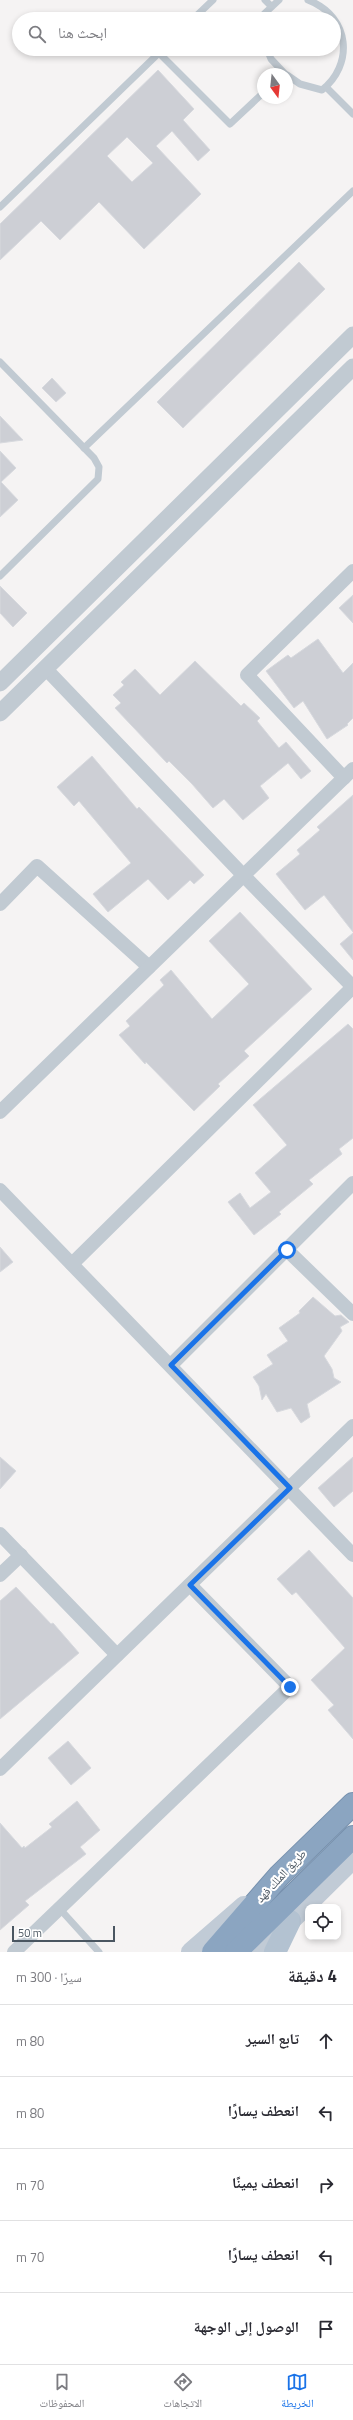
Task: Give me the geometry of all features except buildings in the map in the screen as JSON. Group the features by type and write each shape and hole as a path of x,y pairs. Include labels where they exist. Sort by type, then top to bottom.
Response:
{"highway":[{"name":"طريق الملك فهد","path":"213,1952 279,1876 353,1804"},
{"name":"طريق الملك فهد","path":"236,1952 353,1837"}],"main road":[{"path":"258,1952 353,1859"},
{"path":"191,1952 279,1876"},
{"path":"275,1952 290,1921"}],"street":[{"path":"0,683 353,335"},
{"path":"0,713 353,368"},
{"path":"0,1112 348,773 247,675 353,571"},
{"path":"46,669 243,876 353,987 72,1264"},
{"path":"0,904 37,866 149,967"},
{"path":"171,1365 353,1183"},
{"path":"0,1190 290,1488 353,1555"},
{"path":"287,1250 353,1314"},
{"path":"0,1769 353,1426"},
{"path":"0,1534 117,1655"},
{"path":"0,1575 21,1555"},
{"path":"14,1952 290,1687 190,1585"}],"lane":[{"path":"200,12 213,0"},
{"path":"265,0 271,6"},
{"path":"266,12 279,0"},
{"path":"308,0 318,4 330,12"},
{"path":"341,22 347,31 351,42"},
{"path":"0,207 156,56"},
{"path":"166,56 230,124 257,99"},
{"path":"270,56 279,68"},
{"path":"293,79 311,88 322,90 328,88 347,71"},
{"path":"328,88 353,114"},
{"path":"84,448 353,190"},
{"path":"0,362 94,458 99,467 98,479 0,576"},
{"path":"59,1908 99,1952"}],"route":[{"path":"287,1250 171,1365 290,1488 190,1585 290,1687"}]}
